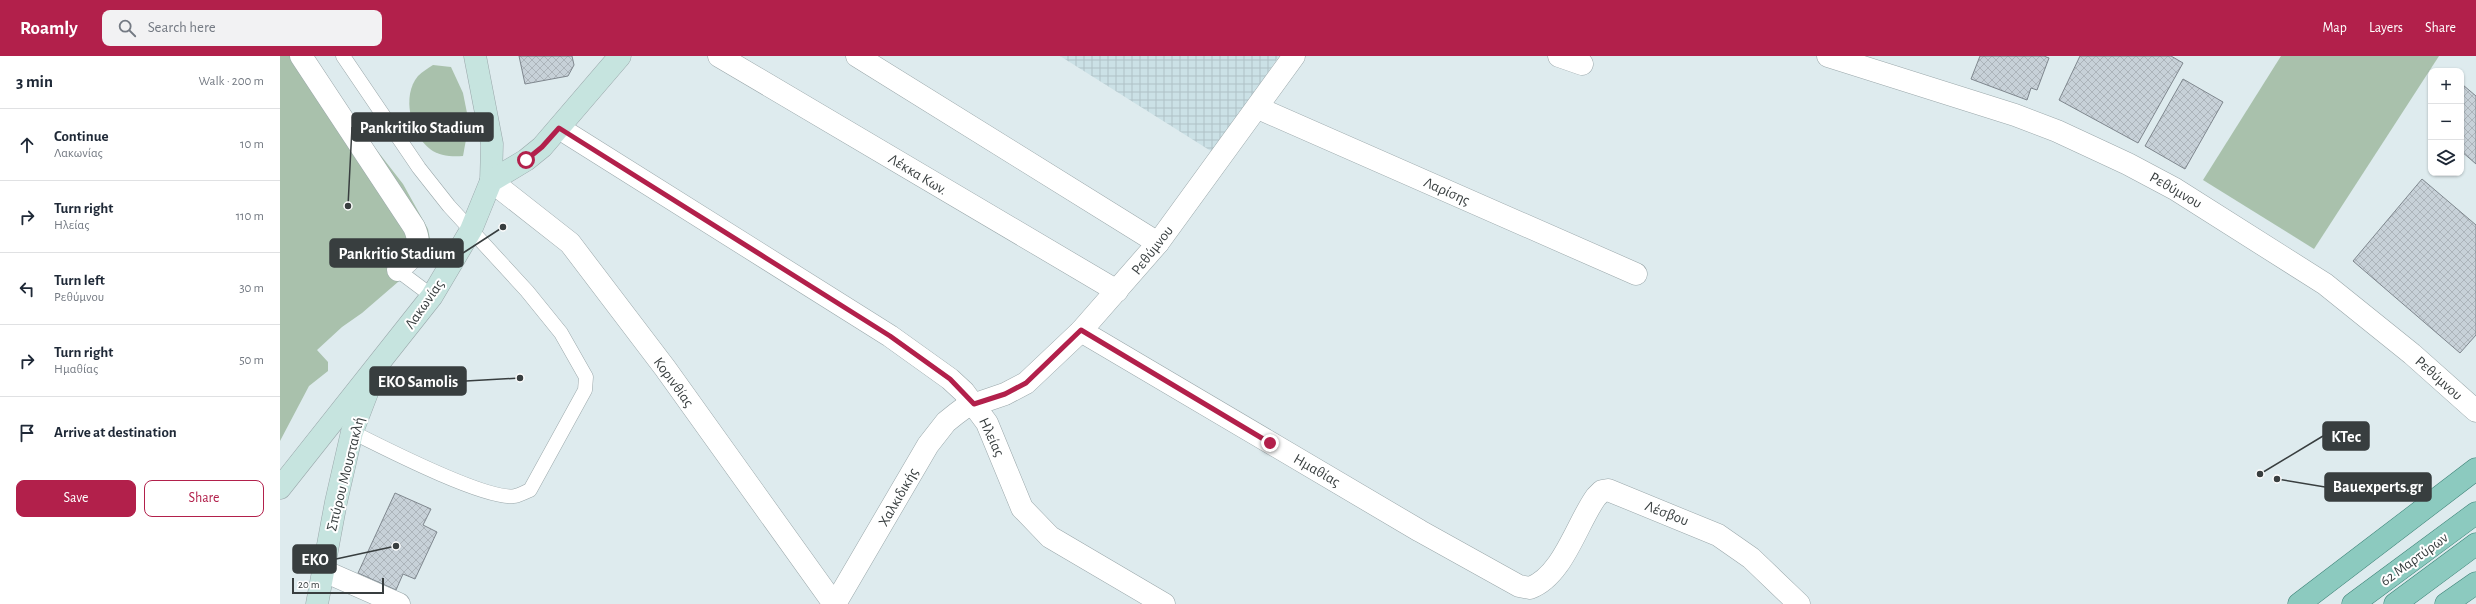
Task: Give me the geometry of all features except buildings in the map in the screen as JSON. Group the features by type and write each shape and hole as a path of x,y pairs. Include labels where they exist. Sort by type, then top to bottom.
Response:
{"main road":[{"path":"475,56 492,144 491,181"},
{"path":"491,181 526,160 542,147 620,56"},
{"name":"Λακωνίας","path":"280,488 376,369 432,296 471,230 491,181"},
{"name":"Σπύρου Μουστακλή","path":"318,604 336,502 352,432 376,369"},
{"path":"2299,604 2476,469"},
{"name":"62 Μαρτύρων","path":"2353,604 2476,514"},
{"name":"62 Μαρτύρων","path":"2395,604 2476,544"},
{"path":"2446,604 2476,583"}],"street":[{"path":"301,56 414,227 419,242 415,254 397,270"},
{"name":"Λέκκα Κων.","path":"719,56 1117,291"},
{"path":"857,56 1158,243"},
{"name":"Ρεθύμνου","path":"974,404 1005,394 1026,383 1081,330 1117,291 1158,243 1258,108 1294,56"},
{"path":"1559,56 1582,64"},
{"name":"Ρεθύμνου","path":"1828,56 2029,120 2128,164 2175,189 2325,284 2412,354 2476,411"},
{"name":"Λαρίσης","path":"1258,108 1636,274"},
{"name":"Ηλείας","path":"559,128 890,336 950,379 974,404 992,434 1016,498 1035,523 1050,537 1164,604"},
{"name":"Κορινθίας","path":"491,181 570,243 665,368 834,604"},
{"name":"Ημαθίας","path":"1081,330 1358,495 1516,584 1526,588 1533,587 1553,570"},
{"name":"Χαλκιδικής","path":"834,604 928,445 946,422 964,408 974,404"},
{"name":"Λέσβου","path":"1553,570 1596,497 1602,491 1608,490 1718,535 1751,558 1799,604"},
{"path":"324,571 399,604"}],"lane":[{"path":"343,56 419,168 471,230 527,291 561,333 586,377 585,390 530,490 515,496 496,494 469,486 352,432"},
{"path":"397,270 432,296"}],"shaded area":[{"path":"1060,56 1279,56 1214,153"}],"green space":[{"path":"280,56 308,56 327,86 403,184 428,229 430,239 428,250 420,263 362,313 342,327 317,350 328,362 328,371 309,386 280,441"},
{"path":"2281,56 2439,56 2431,68 2428,68 2428,73 2314,249 2203,180"},
{"path":"433,65 451,67 463,93 469,123 463,156 446,156 430,149 423,142 413,125 409,104 413,84 418,76"}],"place":[{"name":"Pankritiko Stadium","path":"348,206"},
{"name":"Pankritio Stadium","path":"503,227"},
{"name":"EKO Samolis","path":"520,378"},
{"name":"KTec","path":"2260,474"},
{"name":"Bauexperts.gr","path":"2277,479"},
{"name":"EKO","path":"396,546"}],"route":[{"path":"526,160 542,147 559,128 890,336 938,369 964,392 974,404 1005,394 1026,383 1039,373 1081,330 1270,443"}]}
